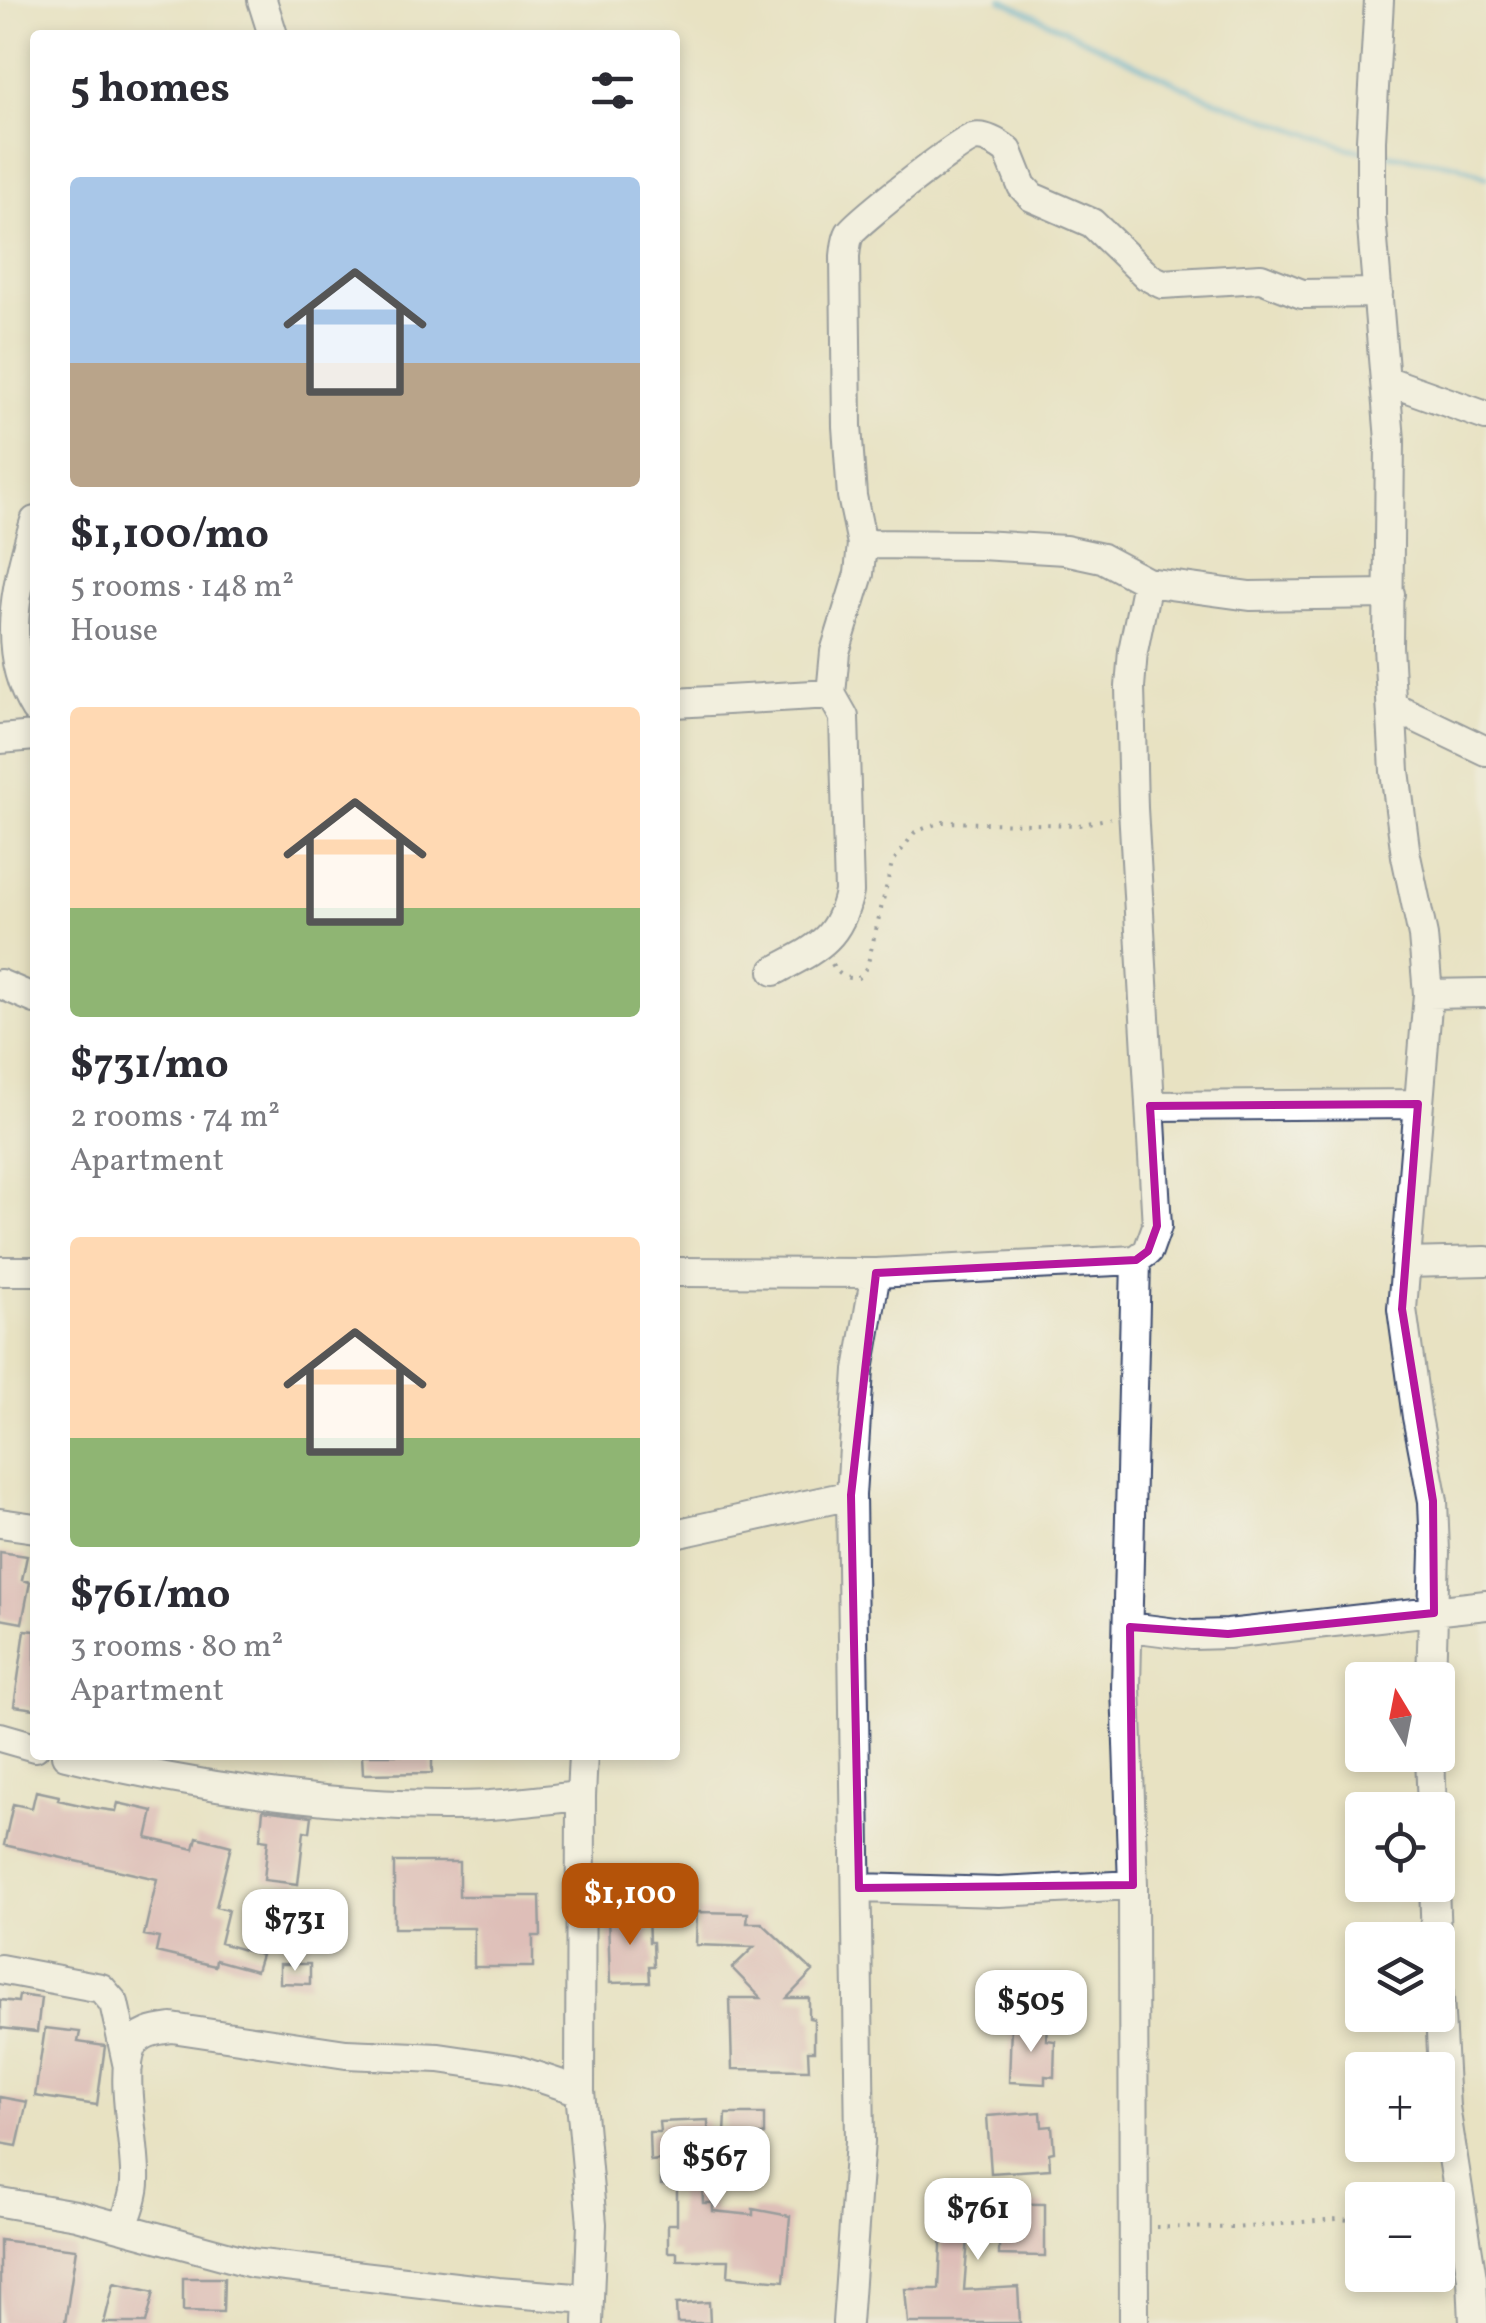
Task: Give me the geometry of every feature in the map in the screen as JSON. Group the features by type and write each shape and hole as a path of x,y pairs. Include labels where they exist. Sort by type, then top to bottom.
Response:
{"street":[{"path":"262,0 271,30"},
{"path":"1379,0 1371,140 1372,217 1390,440 1388,646 1394,771 1428,994 1402,1309 1432,1501 1432,1662"},
{"path":"774,971 820,946 844,918 849,892 844,717 831,694 835,652 860,574 862,544 852,496 847,426 845,256 848,236 862,220 970,138 982,137 1008,151 1022,186 1032,197 1092,222 1146,276 1162,284 1261,278 1302,294 1378,293"},
{"path":"1386,380 1486,416"},
{"path":"30,537 7,609 2,643 11,676 30,702"},
{"path":"862,544 1065,550 1102,558 1147,582 1250,596 1390,594"},
{"path":"680,1272 876,1272 1136,1260 1148,1252 1157,1226 1133,808 1130,687 1147,582"},
{"path":"680,703 831,694"},
{"path":"1392,706 1486,751"},
{"path":"0,739 30,736"},
{"path":"0,984 30,996"},
{"path":"1428,994 1486,994"},
{"path":"1150,1106 1418,1104"},
{"path":"1134,2323 1133,1886 1126,1687 1136,1260"},
{"path":"1406,1262 1486,1261"},
{"path":"0,1271 30,1271"},
{"path":"847,2323 860,2141 851,1496 859,1370 876,1272"},
{"path":"680,1533 851,1496"},
{"path":"0,1523 30,1527"},
{"path":"1130,1627 1192,1635 1228,1634 1486,1605"},
{"path":"0,1737 30,1746"},
{"path":"91,1760 262,1794 434,1805 581,1796"},
{"path":"0,2202 76,2214 252,2264 498,2292 589,2311 592,2224 580,2091 583,1760"},
{"path":"859,1888 999,1892 1133,1886"},
{"path":"0,1969 101,1988 114,2003 128,2068 136,2186 123,2228"},
{"path":"128,2068 132,2048 142,2036 172,2028 346,2054 439,2058 514,2069 580,2091"},
{"path":"1441,2032 1445,2107 1479,2282 1474,2323"}],"path":[{"path":"820,946 839,974 848,979 858,978 868,967 892,863 916,832 941,822 1079,825 1103,821 1133,808"},
{"path":"1131,2227 1235,2228 1345,2220"}],"highlighted area":[{"path":"1418,1104 1402,1309 1433,1501 1434,1613 1228,1634 1130,1627 1133,1885 859,1888 851,1495 876,1273 1136,1260 1148,1251 1157,1226 1150,1106"}],"building":[{"path":"0,1552 27,1556 22,1580 30,1582 22,1623 0,1619"},
{"path":"25,1630 30,1630 30,1708 14,1706"},
{"path":"362,1760 432,1760 432,1773 363,1774"},
{"path":"36,1791 94,1808 116,1811 118,1803 153,1811 147,1838 194,1849 197,1837 231,1846 216,1907 228,1910 220,1943 261,1955 256,1971 216,1960 215,1966 156,1952 159,1938 144,1935 157,1879 4,1845 13,1804 32,1808"},
{"path":"263,1810 312,1816 310,1832 304,1831 298,1884 264,1880 268,1840 260,1839"},
{"path":"394,1862 459,1862 459,1896 540,1896 541,1936 533,1936 533,1967 474,1967 474,1928 394,1928"},
{"path":"697,1912 748,1913 747,1923 762,1923 813,1971 787,1998 809,1998 809,2018 814,2019 814,2051 808,2051 809,2070 732,2069 730,1998 761,1998 732,1968 754,1947 696,1945"},
{"path":"648,1913 654,1966 649,1966 650,1982 610,1983 608,1915"},
{"path":"280,1964 310,1964 310,1984 280,1983"},
{"path":"19,1995 41,1998 37,2032 0,2028 0,2000 18,2002"},
{"path":"1011,2025 1047,2026 1046,2040 1055,2041 1054,2077 1045,2076 1045,2084 1009,2082"},
{"path":"45,2028 80,2032 78,2042 105,2046 97,2105 35,2096"},
{"path":"0,2097 27,2102 17,2146 0,2143"},
{"path":"1041,2112 1042,2127 1052,2126 1054,2152 1049,2153 1050,2169 991,2173 987,2116"},
{"path":"726,2114 764,2114 764,2135 725,2134"},
{"path":"708,2120 709,2158 701,2158 703,2203 713,2203 713,2211 753,2215 753,2209 790,2216 784,2281 728,2276 729,2260 677,2260 677,2252 668,2252 668,2224 677,2224 677,2185 661,2185 660,2160 650,2161 649,2132 660,2132 659,2122"},
{"path":"943,2203 1045,2204 1045,2256 999,2255 999,2238 968,2238 964,2290 1018,2287 1020,2323 908,2323 905,2289 939,2289"},
{"path":"0,2240 76,2249 65,2323 0,2323"},
{"path":"183,2278 224,2278 223,2312 183,2311"},
{"path":"114,2283 154,2292 146,2323 104,2323"},
{"path":"709,2302 710,2323 677,2323 676,2304"}],"waterway":[{"path":"1002,0 1201,95 1365,151"},
{"path":"1377,153 1457,165 1486,177"}]}
